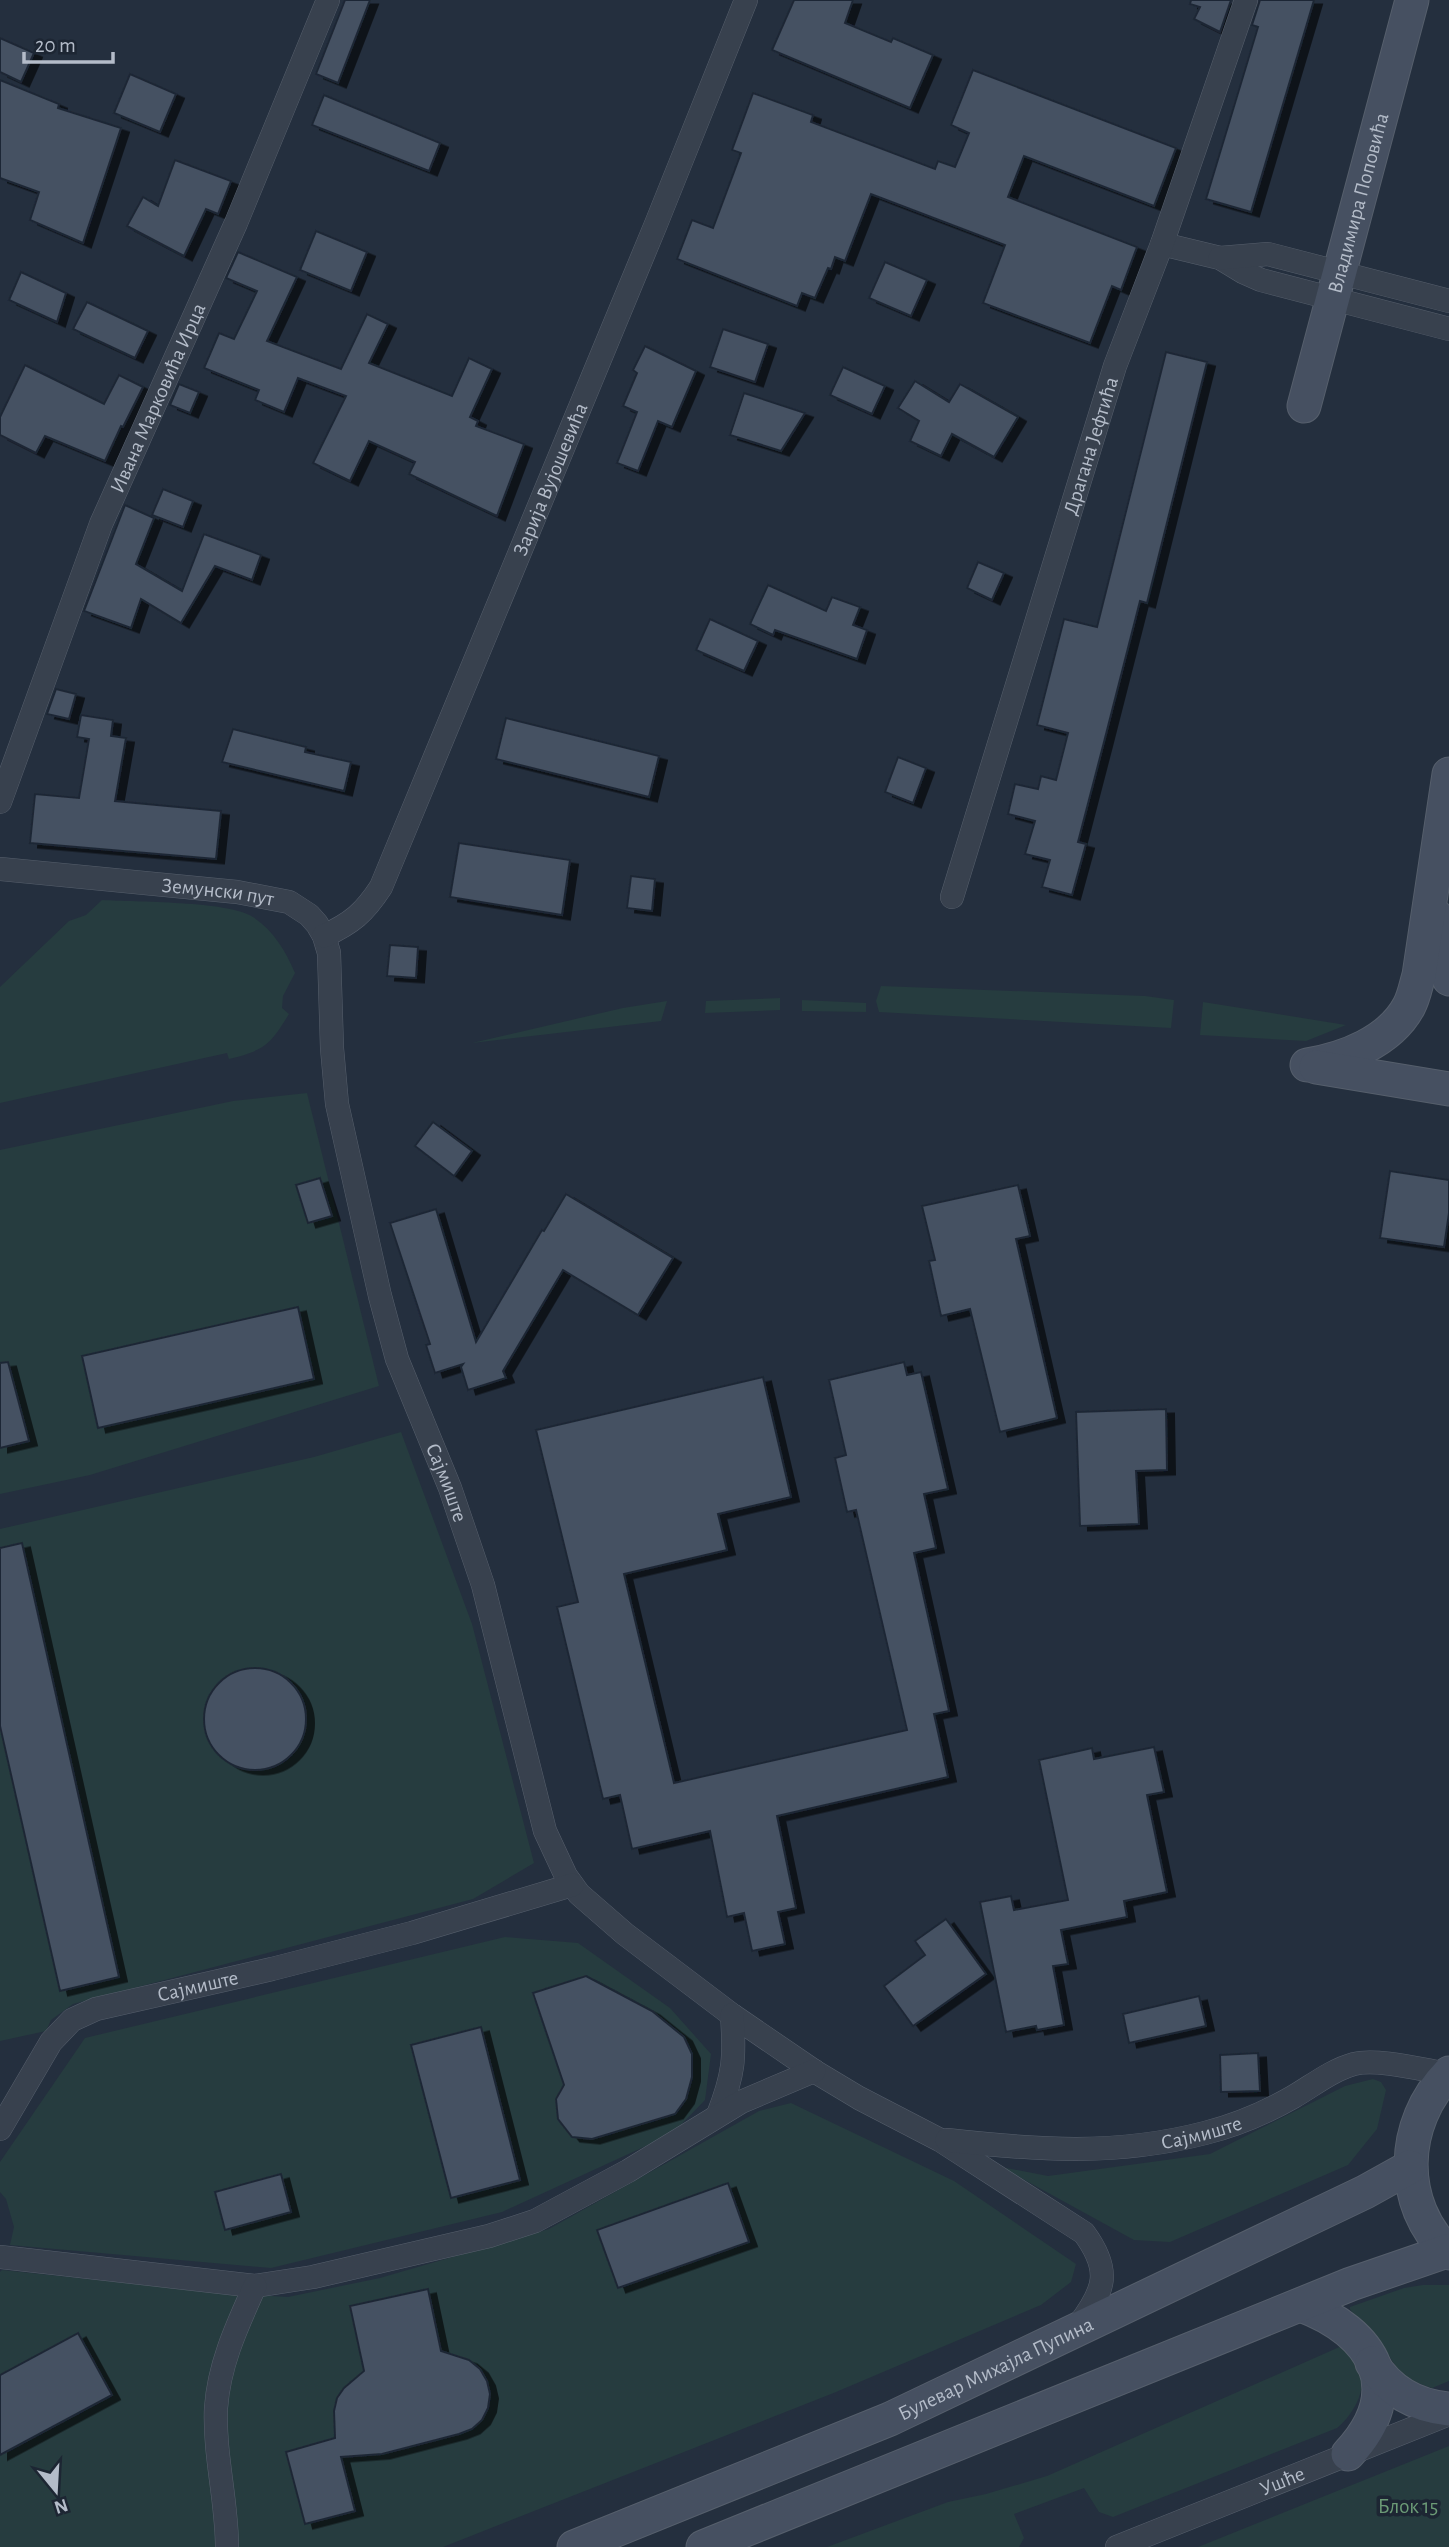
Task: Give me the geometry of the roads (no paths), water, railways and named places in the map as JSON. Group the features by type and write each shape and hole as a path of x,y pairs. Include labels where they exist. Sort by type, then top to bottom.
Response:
{"main road":[{"name":"Владимира Поповића","path":"1304,406 1412,0"},
{"path":"1449,774 1432,900 1419,975 1409,1005 1402,1016 1370,1044 1343,1056 1307,1065 1449,1089"},
{"path":"1432,900 1449,979"},
{"path":"703,2547 1394,2268 1448,2252 1424,2221 1415,2195 1410,2167 1419,2117 1436,2087 1449,2074"},
{"name":"Булевар Михајла Пупина","path":"573,2547 890,2419 1365,2192 1410,2167"},
{"path":"1301,2305 1339,2322 1365,2348 1378,2379 1379,2398 1375,2414 1368,2430 1348,2454"},
{"path":"1372,2363 1382,2379 1399,2394 1449,2412"}],"street":[{"name":"Ивана Марковића Ирца","path":"0,802 101,524 236,223 328,0"},
{"name":"Зарија Вујошевића","path":"324,936 350,924 369,906 380,887 651,237 746,0"},
{"name":"Драгана Јефтића","path":"952,897 1115,366 1162,244 1246,0"},
{"path":"1162,244 1220,258 1254,277 1449,301"},
{"path":"1336,286 1449,329"},
{"name":"Земунски пут","path":"0,869 237,892 289,902 309,915 324,936"},
{"name":"Сајмиште","path":"324,936 329,961 335,1074 344,1142 380,1296 397,1359 450,1488 479,1573 549,1844 572,1885 606,1918 732,2015 814,2071 940,2140 1084,2232 1100,2261 1101,2288 1095,2302 1076,2329"},
{"name":"Сајмиште","path":"0,2129 51,2042 72,2020 96,2009 272,1969 412,1933 572,1885"},
{"path":"719,2115 734,2064 732,2015"},
{"name":"Сајмиште","path":"940,2140 1083,2151 1127,2148 1237,2125 1354,2064 1369,2063 1449,2074"},
{"path":"0,2257 255,2286 304,2279 515,2229 573,2202 753,2097 814,2071"},
{"path":"227,2547 216,2409 220,2374 255,2286"},
{"name":"Ушће","path":"1117,2547 1449,2412"},
{"path":"227,2521 238,2547"}],"park label":[{"name":"Блок 15","path":"1408,2506"}]}
